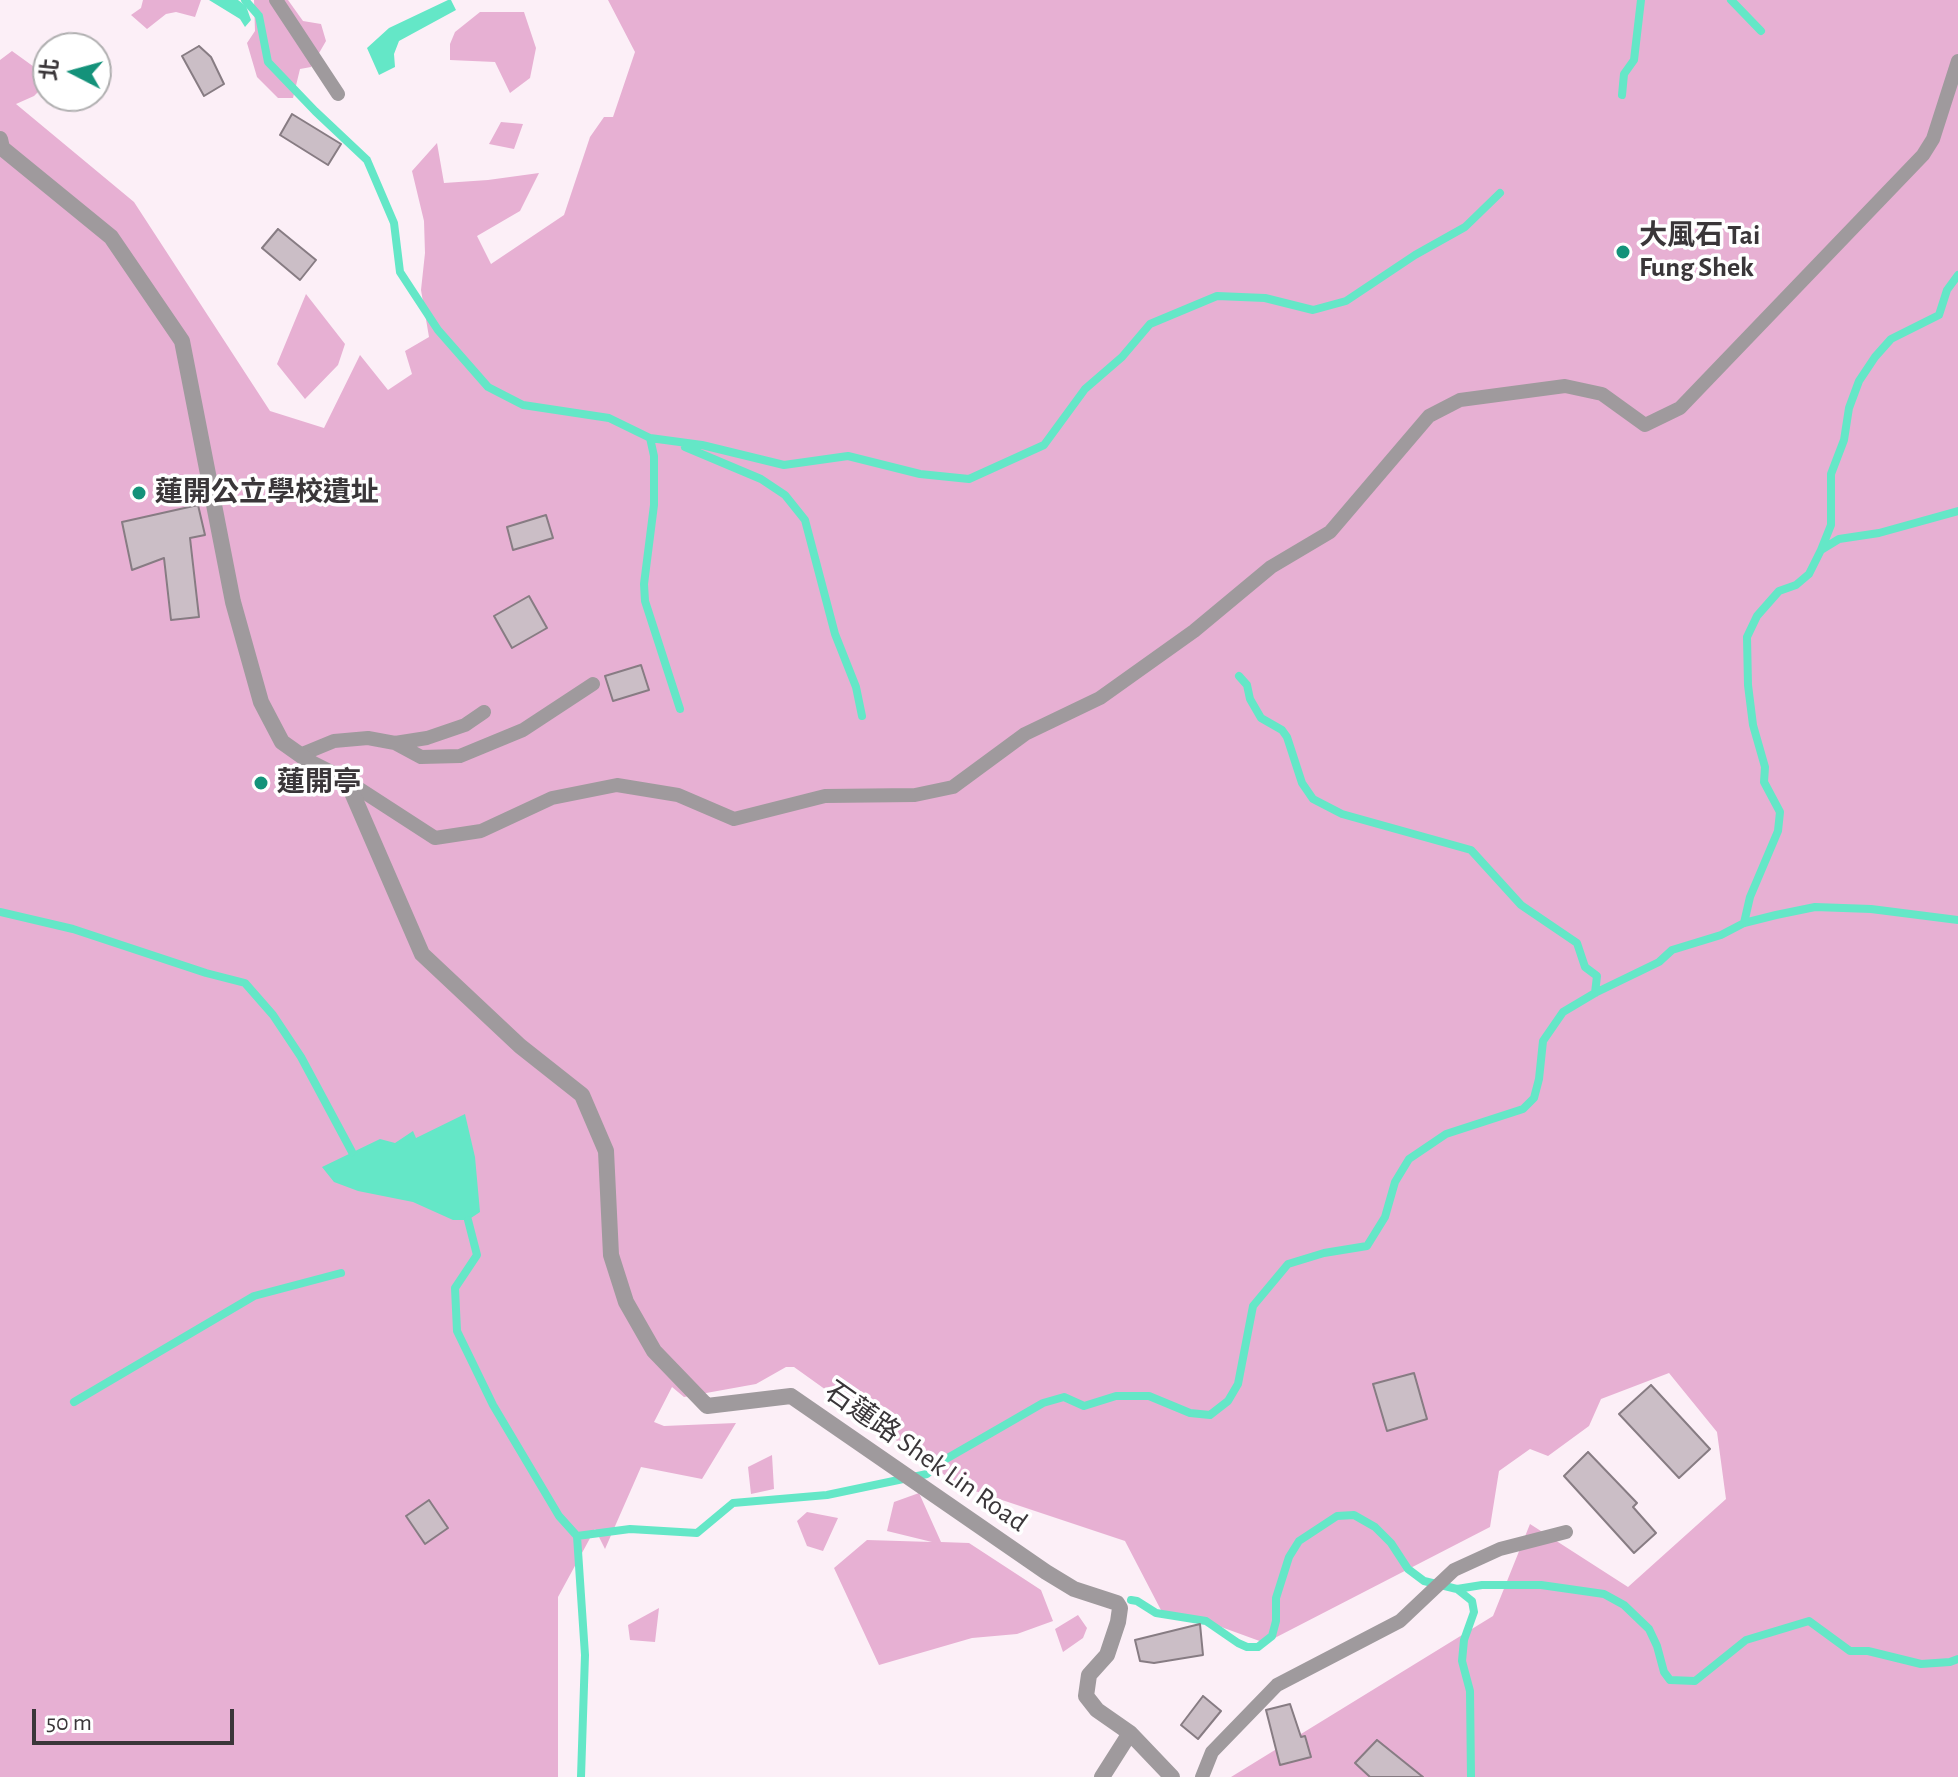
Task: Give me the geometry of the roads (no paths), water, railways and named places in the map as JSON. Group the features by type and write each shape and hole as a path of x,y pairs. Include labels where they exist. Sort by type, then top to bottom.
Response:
{"street":[{"path":"0,139 2,148 111,237 182,341 233,602 261,702 282,742 313,764 347,781"},
{"name":"石蓮路 Shek Lin Road","path":"347,781 422,954 520,1046 582,1095 606,1151 611,1255 626,1302 654,1351 707,1406 791,1396 1046,1572 1074,1589 1117,1603 1120,1608 1118,1622 1107,1655 1089,1675 1086,1696 1097,1710 1130,1733"},
{"path":"1102,1777 1130,1733 1172,1777"}],"lane":[{"path":"276,0 338,94"},
{"path":"347,781 435,838 481,831 552,798 617,785 678,795 734,819 825,796 915,795 953,787 1025,734 1100,698 1194,631 1271,567 1330,532 1429,416 1460,400 1565,386 1602,394 1645,425 1680,408 1923,155 1933,139 1958,61"},
{"path":"300,755 334,741 368,738 395,743 421,757 460,756 523,730 593,684"},
{"path":"395,743 427,738 465,725 484,712"},
{"path":"1202,1777 1212,1752 1277,1685 1400,1621 1454,1570 1500,1549 1566,1532"}],"waterway":[{"path":"245,0 259,16 268,62 367,160 394,223 400,272 438,330 488,387 523,405 609,418 650,438 702,445 784,465 848,456 920,474 969,479 1044,445 1085,389 1122,357 1150,324 1217,296 1265,298 1313,310 1346,301 1415,255 1465,227 1500,193"},
{"path":"1622,95 1624,74 1634,60 1641,0"},
{"path":"1731,0 1761,31"},
{"path":"1821,550 1831,525 1831,474 1844,440 1849,408 1859,381 1891,339 1939,315 1947,290 1958,275"},
{"path":"652,439 654,505 644,584 645,601 680,709"},
{"path":"685,447 761,479 785,495 805,520 835,634 856,687 862,716"},
{"path":"1744,923 1750,897 1778,831 1780,812 1764,782 1765,767 1753,725 1748,685 1747,637 1757,616 1779,591 1796,585 1809,574 1821,550 1839,539 1879,533 1958,511"},
{"path":"1239,676 1247,685 1250,699 1261,718 1282,730 1287,737 1302,783 1313,799 1342,814 1471,850 1521,905 1577,943 1585,967 1597,976 1595,993"},
{"path":"577,1536 630,1529 697,1533 733,1503 827,1495 927,1474 939,1463 1043,1403 1064,1397 1084,1406 1116,1396 1149,1396 1190,1413 1210,1415 1228,1401 1238,1384 1253,1306 1288,1264 1324,1253 1367,1246 1385,1217 1395,1182 1409,1159 1446,1134 1523,1109 1534,1098 1543,1041 1563,1012 1659,962 1672,950 1721,935 1744,923 1776,915 1815,907 1871,909 1958,920"},
{"path":"0,912 73,929 245,983 273,1015 301,1057 352,1152"},
{"path":"468,1220 477,1255 455,1288 457,1331 493,1405 559,1516 577,1536 585,1655 581,1777"},
{"path":"74,1402 254,1296 341,1273"},
{"path":"1131,1600 1156,1613 1206,1621 1238,1643 1258,1647 1272,1636 1276,1621 1276,1598 1289,1557 1299,1541 1337,1516 1354,1515 1375,1527 1391,1543 1408,1569 1424,1581 1457,1589 1482,1585 1541,1585 1604,1594 1624,1605 1649,1629 1664,1672 1670,1680 1695,1681 1746,1640 1809,1621 1850,1651 1868,1651 1921,1664 1958,1659"},
{"path":"1457,1589 1472,1601 1474,1612 1464,1640 1462,1661 1470,1691 1471,1777"}],"place":[{"name":"大風石 Tai Fung Shek","path":"1623,252"},
{"name":"蓮開公立學校遺址","path":"139,493"},
{"name":"蓮開亭","path":"261,783"}]}
